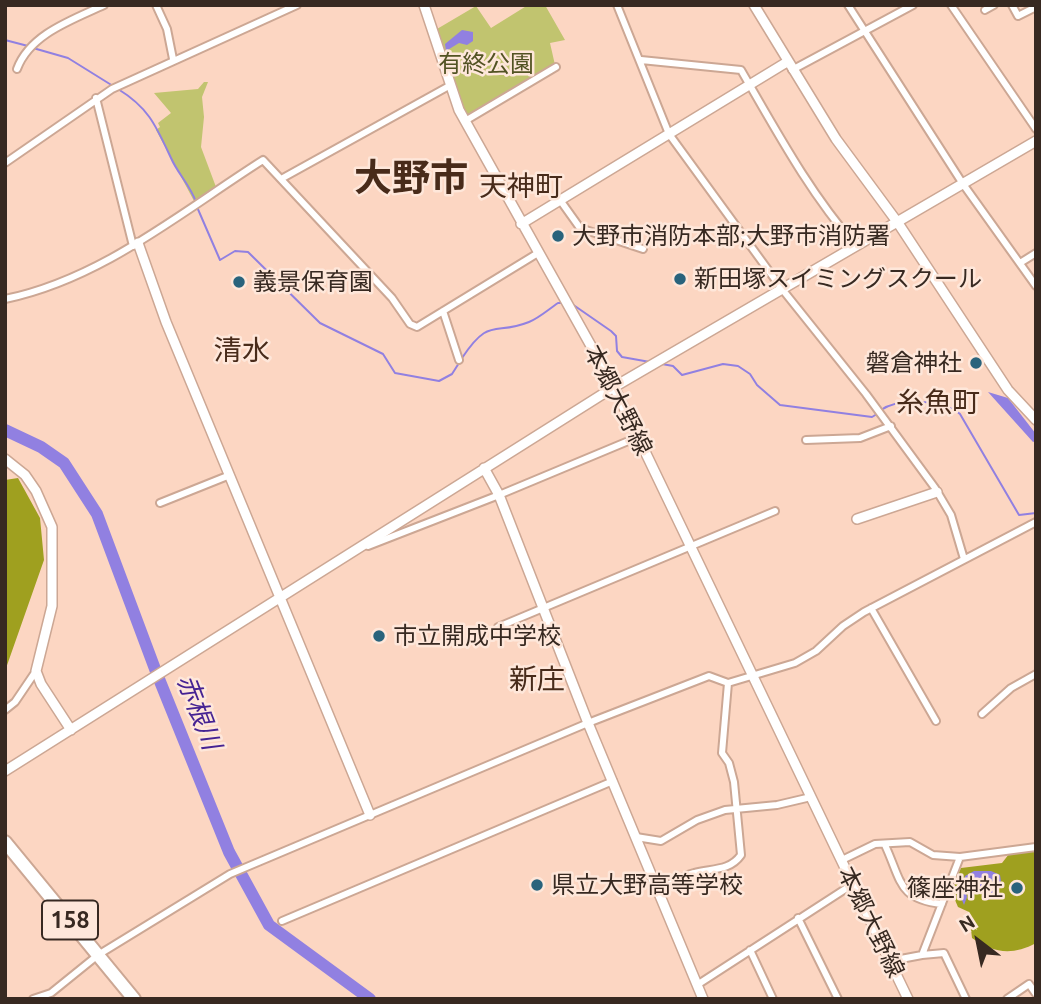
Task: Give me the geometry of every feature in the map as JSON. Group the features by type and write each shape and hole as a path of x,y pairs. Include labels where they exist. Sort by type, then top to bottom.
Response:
{"highway":[{"name":"158","path":"5,842 134,999"}],"street":[{"path":"18,69 25,51 45,35 104,5"},
{"path":"156,5 167,29 173,59"},
{"path":"5,163 96,98 173,59 297,5"},
{"name":"本郷大野線","path":"424,5 449,86 465,121 614,387 908,999"},
{"path":"617,5 669,134 782,289 891,426 937,492 951,515 964,559"},
{"path":"754,5 836,139 898,223 1009,390 1034,415"},
{"path":"848,5 963,184 1036,286"},
{"path":"521,223 750,85 866,31 913,5"},
{"path":"951,5 1036,129"},
{"path":"985,10 993,5"},
{"path":"1012,5 1018,16 1036,7"},
{"path":"640,60 741,70 777,137 827,212 856,246"},
{"path":"465,121 556,67"},
{"path":"281,179 449,86"},
{"path":"96,98 135,245 370,814"},
{"path":"5,771 614,387 1036,141"},
{"path":"5,299 46,287 135,245 263,160 392,298 410,324 416,327 538,253"},
{"path":"560,200 580,228 642,248"},
{"path":"1020,263 1036,253"},
{"path":"443,311 459,360"},
{"path":"806,440 860,438 891,426"},
{"path":"356,550 499,495 638,437"},
{"path":"5,459 31,483 45,505 52,527 52,606 36,671 15,702 5,710"},
{"path":"484,468 499,495 588,723 703,999"},
{"path":"160,503 230,475"},
{"path":"857,519 937,492"},
{"path":"498,627 775,511"},
{"path":"33,999 51,993 98,955 230,874 588,723 709,676 728,683 795,663 816,651 843,626 871,608 1036,522"},
{"path":"871,608 936,721"},
{"path":"36,671 41,684 71,730"},
{"path":"982,714 1011,688 1036,674"},
{"path":"658,890 696,872 712,872 737,861 741,855 729,764 722,753 728,683"},
{"path":"282,921 612,782"},
{"path":"636,837 661,841 697,820 725,810 811,797"},
{"path":"842,860 875,844 910,842 933,855 960,857 1036,847"},
{"path":"885,845 909,895 920,902 942,904"},
{"path":"922,955 960,857"},
{"path":"698,985 853,884"},
{"path":"799,918 838,999"},
{"path":"750,950 772,999"},
{"path":"890,961 944,953 966,999"},
{"path":"1007,999 1029,984 1036,994"}],"green space":[{"name":"有終公園","path":"528,5 545,5 565,40 550,43 555,65 466,116 437,29 476,6 491,28"},
{"path":"204,82 208,82 202,97 204,117 201,147 216,187 194,201 156,130 160,127 158,123 171,113 154,93 198,89"}],"shaded area":[{"path":"462,30 473,32 473,41 467,45 459,43 446,51 445,44"},
{"path":"988,392 1008,398 1036,434 1036,441 1033,442"},
{"path":"18,478 40,518 44,560 5,671 5,480"},
{"path":"1036,850 1036,943 1019,950 1003,951 987,947 972,938 969,912 958,907 954,897 955,883 961,868 1002,863 1009,854"},
{"path":"974,871 991,871 1000,875 1001,881 996,886 991,880 982,884 985,890 994,888 994,895 988,900 981,893 965,889 967,897 964,905 957,888 963,886 965,876"}],"waterway":[{"path":"5,40 28,46"},
{"path":"33,48 68,58 113,86"},
{"path":"118,89 137,103 150,119 196,202"},
{"path":"197,207 220,260 235,251 248,252 320,323 383,354 395,373 439,381 452,374 459,363"},
{"path":"462,358 471,345 486,332 529,322 558,303 563,303"},
{"path":"572,304 616,336 617,351 622,357 650,362"},
{"path":"662,364 673,366 682,375 723,364 738,366 750,374 757,385 780,405 872,417 877,414"},
{"path":"881,410 910,402 933,403 953,409 960,414 1019,515 1036,513"},
{"name":"赤根川","path":"5,430 41,447 64,463 97,514 155,669 229,852 269,925 370,999"}],"place":[{"name":"大野市消防本部;大野市消防署","path":"558,236"},
{"name":"新田塚スイミングスクール","path":"680,279"},
{"name":"義景保育園","path":"239,282"},
{"name":"磐倉神社","path":"976,363"},
{"name":"市立開成中学校","path":"379,636"},
{"name":"県立大野高等学校","path":"537,885"},
{"name":"篠座神社","path":"1017,888"}],"district":[{"name":"大野市","path":"411,178"},
{"name":"天神町","path":"521,187"},
{"name":"清水","path":"242,351"},
{"name":"糸魚町","path":"938,403"},
{"name":"新庄","path":"537,680"}]}
